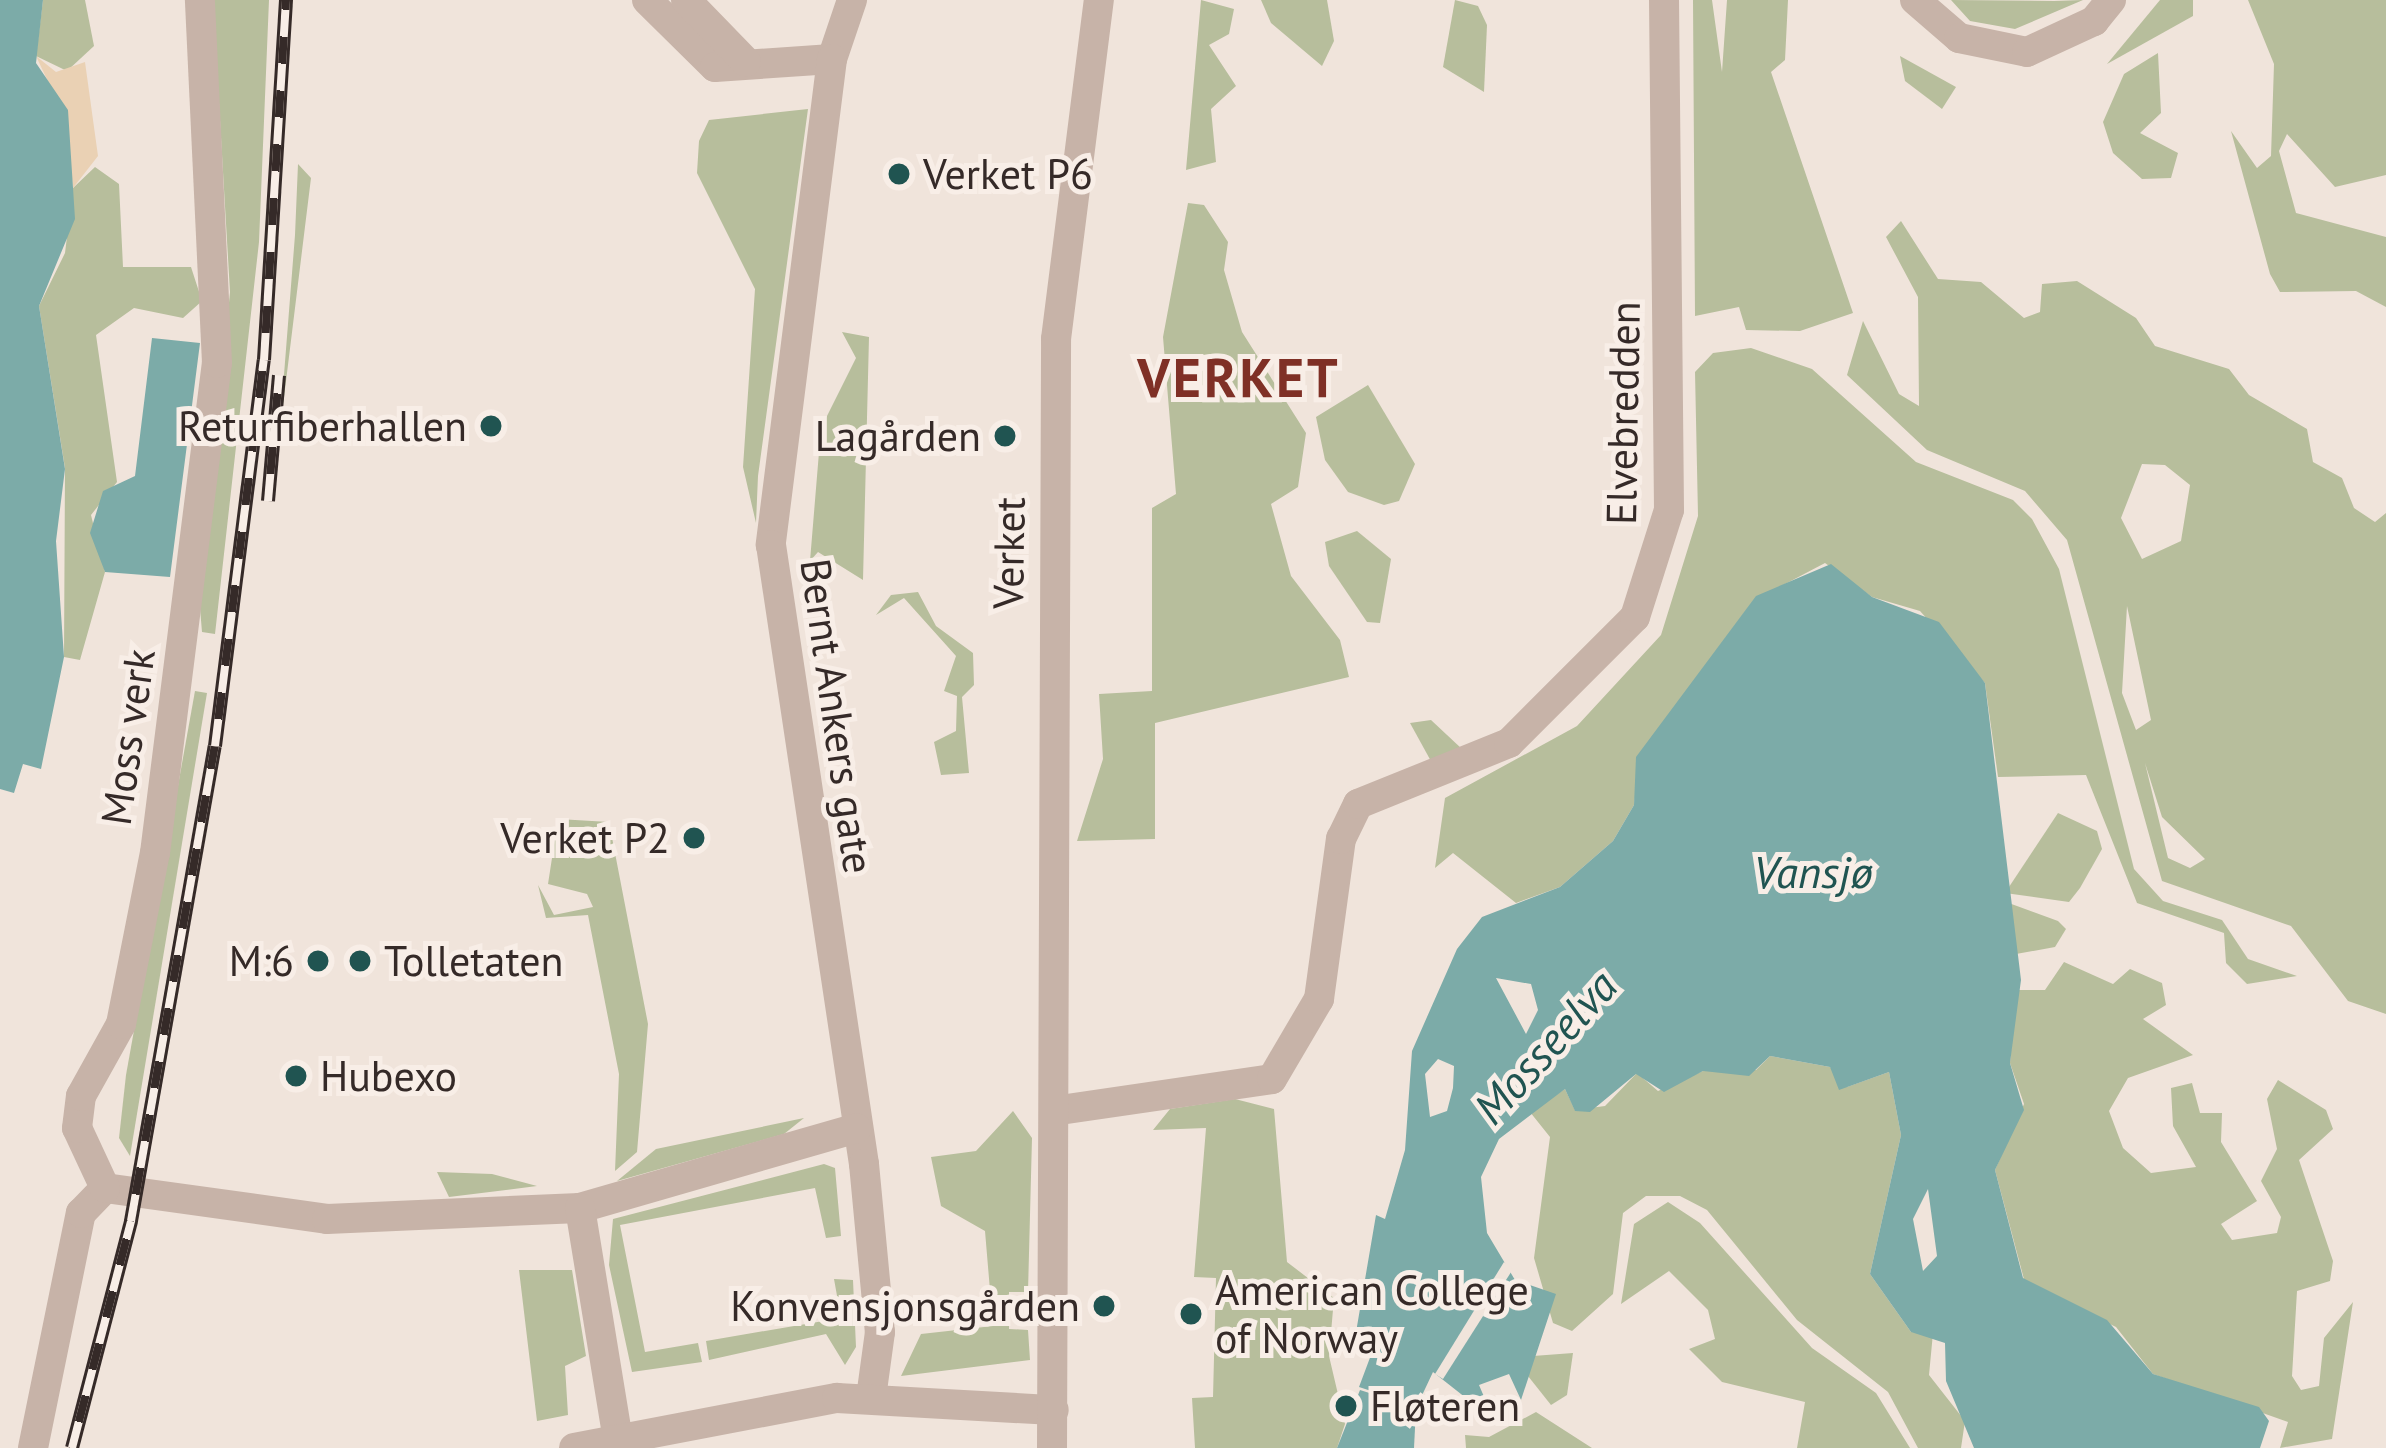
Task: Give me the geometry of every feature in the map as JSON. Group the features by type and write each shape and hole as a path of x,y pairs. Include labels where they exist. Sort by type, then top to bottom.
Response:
{"street":[{"name":"Moss verk","path":"105,1188 76,1128 81,1096 121,1024 158,838 217,363 200,0"},
{"path":"647,0 715,67 832,59 852,0"},
{"path":"686,0 746,62"},
{"name":"Verket","path":"1052,1448 1060,1110 1047,750 1056,339 1099,0"},
{"name":"Elvebredden","path":"1060,1110 1272,1079 1319,999 1341,839 1358,804 1509,743 1603,659 1651,587 1669,510 1664,0"},
{"path":"1915,0 1959,38 2026,52 2094,20 2111,0"},
{"name":"Bernt Ankers gate","path":"832,59 771,545 879,1294 871,1398"},
{"path":"33,1448 81,1213 105,1188 327,1219 580,1208 857,1128"},
{"path":"580,1208 617,1433"},
{"path":"574,1448 617,1433 871,1398 1054,1410"}],"green space":[{"path":"43,0 85,0 94,46 67,71 36,56"},
{"path":"213,0 269,0 259,242 215,634 202,632 200,608 230,292"},
{"path":"1201,0 1234,9 1229,34 1209,45 1236,86 1211,109 1216,162 1186,170"},
{"path":"1261,0 1327,0 1334,41 1322,66 1271,23"},
{"path":"1455,0 1478,6 1487,25 1484,92 1443,67"},
{"path":"1693,0 1712,0 1722,72 1727,0 1788,0 1785,60 1771,72 1853,313 1800,331 1746,330 1739,307 1695,316"},
{"path":"1951,0 2083,0 2015,29 1970,21"},
{"path":"2160,0 2193,0 2193,16 2107,64"},
{"path":"2248,0 2386,0 2386,175 2335,187 2287,134 2279,151 2296,213 2386,237 2386,307 2356,291 2280,292 2270,274 2231,131 2257,168 2271,156 2274,64"},
{"path":"2158,53 2161,113 2140,133 2178,153 2171,178 2142,179 2113,153 2103,122 2124,74"},
{"path":"1900,56 1956,87 1942,109 1905,81"},
{"path":"808,109 758,476 756,523 743,467 755,289 697,173 699,141 709,120"},
{"path":"298,164 311,178 279,438 295,235"},
{"path":"95,167 119,184 123,267 191,267 202,301 183,318 134,308 96,335 117,482 91,515 105,572 80,660 64,657 65,468 39,306 65,253 73,188"},
{"path":"1188,203 1204,205 1228,242 1224,270 1242,332 1306,433 1298,487 1271,504 1291,576 1340,640 1349,677 1155,723 1155,839 1077,841 1103,759 1099,694 1152,691 1152,508 1176,494 1163,337"},
{"path":"1901,221 1938,279 1981,282 2024,318 2040,312 2042,284 2077,281 2136,318 2155,346 2229,369 2249,395 2307,429 2313,462 2342,478 2354,508 2375,522 2386,513 2386,1014 2348,1001 2291,926 2162,881 2067,540 2025,491 1927,450 1847,375 1863,321 1899,394 1919,406 1918,297 1886,237","holes":["2142,464 2165,465 2190,485 2181,541 2142,559 2121,518","2127,606 2151,720 2136,730 2122,693","2145,763 2162,817 2205,859 2190,868 2168,858"]},
{"path":"842,332 869,337 863,580 818,552 810,561 821,428 856,358"},
{"path":"1751,348 1812,369 1916,462 2013,500 2032,519 2059,569 2134,869 2163,901 2222,920 2248,959 2297,976 2247,984 2226,963 2224,933 2137,903 2086,775 1998,777 1985,683 1920,611 1872,597 1825,563 1753,601 1641,752 1634,805 1613,841 1560,887 1516,903 1453,853 1435,868 1445,798 1577,726 1661,635 1698,516 1695,372 1713,353"},
{"path":"1368,385 1415,464 1399,501 1384,505 1348,492 1325,460 1316,417"},
{"path":"1357,531 1391,559 1380,623 1367,622 1329,566 1325,542"},
{"path":"918,592 936,626 973,653 974,685 962,697 969,773 941,775 934,742 956,731 957,696 944,691 956,656 904,598 876,615 891,595"},
{"path":"195,691 207,693 130,1156 119,1138 126,1075"},
{"path":"1431,720 1462,749 1432,763 1410,723"},
{"path":"2058,813 2097,831 2102,849 2080,888 2069,902 2005,893"},
{"path":"558,819 609,822 648,1024 637,1152 615,1171 619,1074 588,915 546,918 538,885 554,915 593,907 587,894 548,884"},
{"path":"2006,902 2058,921 2066,929 2055,947 2016,954"},
{"path":"2064,962 2113,984 2130,969 2162,983 2166,1005 2143,1019 2193,1055 2128,1078 2109,1111 2123,1148 2151,1173 2196,1167 2173,1126 2171,1088 2192,1083 2200,1113 2222,1113 2221,1142 2257,1201 2221,1224 2232,1240 2277,1233 2281,1217 2261,1181 2277,1149 2267,1099 2278,1080 2326,1110 2333,1129 2299,1160 2333,1261 2330,1281 2297,1291 2292,1376 2301,1390 2319,1386 2324,1338 2353,1302 2332,1439 2280,1448 2288,1422 2153,1374 2116,1327 2025,1283 1995,1170 2024,1104 2010,1063 2015,1002 2019,990 2045,990"},
{"path":"1770,1056 1830,1067 1847,1087 1889,1072 1901,1135 1870,1274 1911,1332 1933,1333 1929,1375 1965,1421 1961,1448 1918,1448 1888,1392 1797,1320 1707,1210 1680,1196 1646,1196 1623,1213 1613,1294 1572,1331 1553,1323 1534,1258 1550,1137 1530,1112 1565,1089 1575,1110 1605,1106 1637,1073 1658,1091 1703,1071 1756,1070"},
{"path":"1235,1099 1274,1109 1287,1262 1334,1298 1329,1356 1345,1424 1337,1448 1195,1448 1192,1398 1213,1397 1216,1278 1194,1277 1206,1128 1153,1130 1170,1109"},
{"path":"1013,1111 1032,1138 1028,1292 1009,1292 1009,1329 1028,1330 1030,1360 901,1376 921,1334 993,1326 985,1231 941,1206 931,1157 976,1151"},
{"path":"804,1118 784,1134 617,1181 656,1149"},
{"path":"824,1164 835,1168 841,1236 826,1238 815,1188 620,1225 645,1352 698,1343 702,1362 632,1372 609,1265 613,1219"},
{"path":"437,1172 492,1174 537,1186 449,1197"},
{"path":"1668,1202 1700,1223 1812,1348 1876,1393 1910,1448 1797,1448 1805,1402 1722,1382 1689,1349 1715,1339 1708,1310 1669,1271 1621,1304 1634,1224"},
{"path":"519,1270 572,1270 586,1356 565,1366 568,1415 537,1421"},
{"path":"834,1279 853,1280 856,1347 845,1365 826,1334 709,1360 706,1341 841,1318"},
{"path":"1573,1353 1567,1395 1551,1405 1524,1371 1533,1356"},
{"path":"1536,1412 1592,1448 1466,1448 1465,1435 1489,1437"}],"sand":[{"path":"36,56 56,72 85,62 98,156 73,188 66,120"}],"water":[{"path":"0,0 43,0 36,63 68,110 75,219 39,306 65,469 56,541 64,657 41,769 23,764 14,793 0,789"},
{"path":"152,338 200,343 170,577 105,572 90,533 103,491 135,476"},
{"name":"Vansjø","path":"1831,564 1872,597 1939,622 1985,683 2021,980 2010,1063 2024,1110 1995,1170 2023,1278 2107,1320 2153,1374 2259,1407 2269,1421 2260,1448 1974,1448 1946,1381 1945,1343 1911,1332 1870,1274 1901,1135 1889,1072 1839,1090 1830,1067 1770,1056 1749,1076 1703,1071 1664,1092 1636,1074 1590,1112 1575,1111 1565,1089 1499,1139 1481,1177 1487,1233 1515,1280 1556,1294 1521,1400 1509,1374 1479,1385 1494,1420 1433,1372 1417,1406 1359,1387 1371,1355 1354,1344 1376,1215 1385,1219 1405,1150 1412,1051 1457,949 1482,917 1560,887 1613,841 1634,805 1636,757 1756,596","holes":["1496,978 1531,984 1538,1010 1526,1034","1438,1059 1454,1066 1447,1111 1430,1117 1425,1074","1928,1189 1937,1256 1923,1271 1913,1219"]},
{"path":"1360,1390 1416,1408 1414,1448 1337,1448"}],"pier":[{"path":"1504,1262 1513,1269 1443,1379 1435,1374"}],"railway":[{"path":"72,1448 131,1221 215,746 264,360 286,0"},
{"path":"268,501 279,375"}],"place":[{"name":"Verket P6","path":"899,174"},
{"name":"Returfiberhallen","path":"491,426"},
{"name":"Lagården","path":"1005,436"},
{"name":"Verket P2","path":"694,838"},
{"name":"M:6","path":"318,961"},
{"name":"Tolletaten","path":"360,961"},
{"name":"Hubexo","path":"296,1076"},
{"name":"Konvensjonsgården","path":"1104,1306"},
{"name":"American College of Norway","path":"1191,1314"},
{"name":"Fløteren","path":"1346,1406"}],"district":[{"name":"VERKET","path":"1239,377"}],"water label":[{"name":"Mosseelva","path":"1545,1047"}]}
